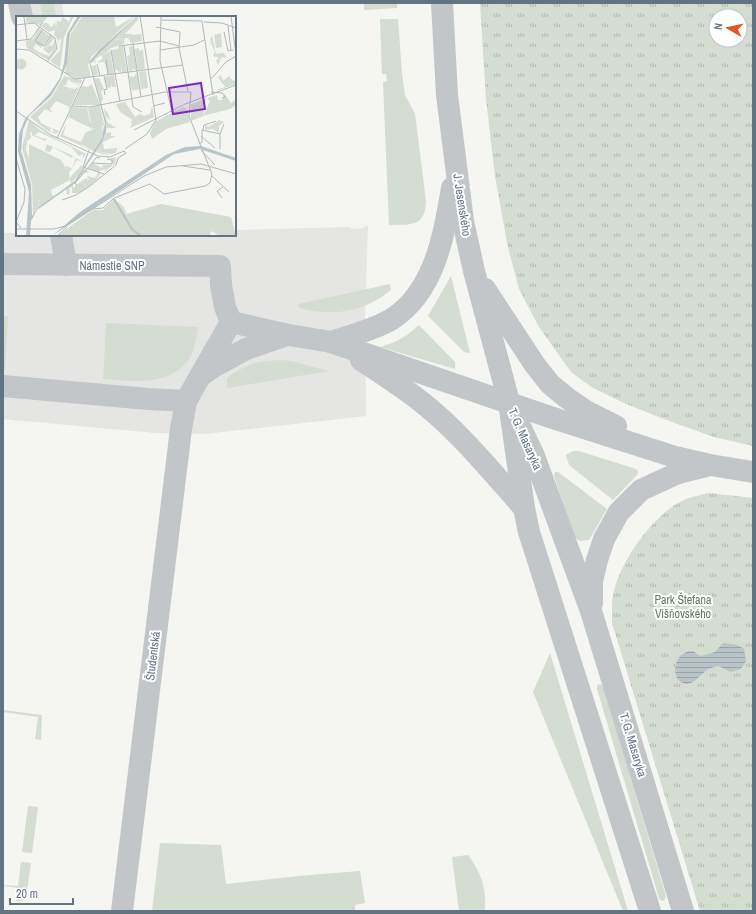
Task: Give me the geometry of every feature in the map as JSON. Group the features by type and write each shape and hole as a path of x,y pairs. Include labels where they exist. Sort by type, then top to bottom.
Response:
{"street":[{"path":"19,3 22,16"},
{"name":"J. Jesenského","path":"442,3 447,95 463,221 474,271 509,402"},
{"path":"331,342 365,331 391,319 409,305 417,294 428,277 439,248 446,222 456,169"},
{"path":"61,236 66,265"},
{"name":"Námestie SNP","path":"3,264 220,266 221,285 225,307 231,322"},
{"path":"474,271 535,365 550,384 586,411 616,427 643,446"},
{"path":"3,386 186,401 231,322 289,335 331,342 550,417 675,457 710,465 753,472"},
{"path":"199,377 213,367 246,349 289,335"},
{"path":"331,342 420,400 460,437 524,508"},
{"name":"Študentská","path":"122,911 180,437 186,401"},
{"name":"T. G. Masaryka","path":"509,402 524,508 529,532 650,911"},
{"name":"T. G. Masaryka","path":"509,402 534,456 591,610 683,911"},
{"path":"591,610 592,581 596,560 604,539 619,512 641,490 678,473 710,465"}],"shaded area":[{"path":"11,3 62,3 64,16 16,16 16,35"},
{"path":"368,226 365,323 366,416 205,434 155,433 3,419 3,233 16,233 16,236 236,236 236,230 350,227 351,229"},
{"path":"723,643 738,645 744,649 746,661 741,669 731,672 718,666 707,670 689,684 680,681 675,672 681,655 693,651 701,656 715,652"}],"green space":[{"path":"40,3 54,3 56,16 43,16"},
{"path":"364,3 397,3 397,8 364,10"},
{"path":"480,3 753,3 753,446 714,437 624,403 593,388 571,372 539,327 519,289 507,243 495,176 486,99"},
{"path":"380,19 398,19 405,95 415,114 426,201 423,216 420,220 410,224 389,225 383,82 387,81 386,74 382,74"},
{"path":"451,276 470,353 464,352 428,316"},
{"path":"390,284 391,290 381,297 359,308 348,311 311,311 299,308 298,304"},
{"path":"3,316 8,316 5,370 3,370"},
{"path":"106,323 198,327 193,352 181,368 161,378 126,381 103,379"},
{"path":"419,325 455,362 455,369 380,347 401,339"},
{"path":"281,360 291,361 329,371 227,388 227,378 241,369 258,362"},
{"path":"573,451 579,451 636,469 638,474 613,500 569,465 566,455"},
{"path":"555,472 558,472 607,509 589,540 580,541 574,537 554,476"},
{"name":"Park Štefana Višňovského","path":"709,493 753,498 753,911 700,911 612,623 612,601 620,573 627,559 646,531 657,519 680,502 694,496"},
{"path":"550,653 628,911 623,911 533,692"},
{"path":"600,684 603,686 666,896 664,901 660,900 659,898 597,689 597,685"},
{"path":"3,710 42,715 41,740 35,739 38,717 3,712"},
{"path":"28,806 38,807 32,853 22,852"},
{"path":"160,843 221,845 226,884 360,871 365,903 355,905 355,911 152,911"},
{"path":"468,855 480,875 484,888 485,911 459,911 452,857"},
{"path":"21,862 31,863 26,898 21,901 16,901 18,888 3,885 18,886"}]}
